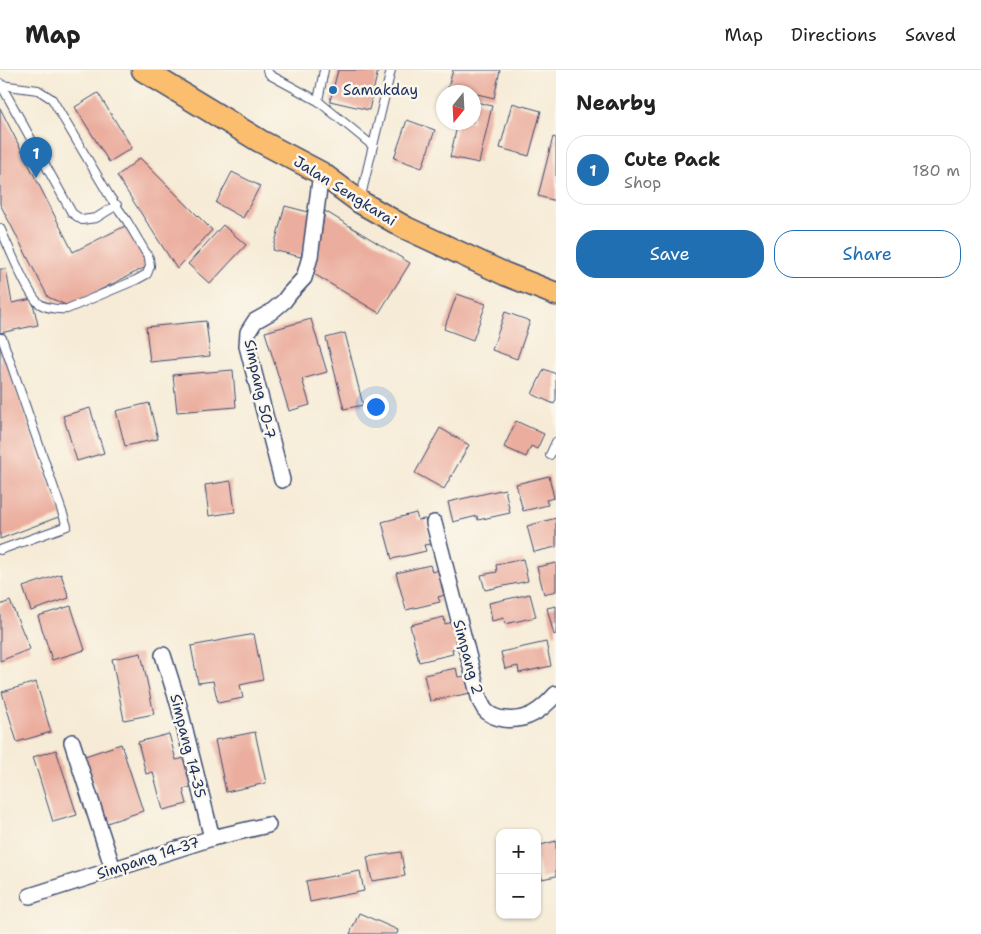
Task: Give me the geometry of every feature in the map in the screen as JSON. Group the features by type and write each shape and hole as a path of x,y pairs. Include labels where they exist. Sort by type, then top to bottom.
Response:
{"main road":[{"name":"Jalan Sengkarai","path":"143,70 260,141 321,173 360,202 406,228 505,274 556,294"}],"street":[{"name":"Simpang 50-7","path":"282,480 247,346 248,332 255,321 271,312 284,301 304,278 310,257 321,173"},
{"name":"Simpang 2","path":"434,524 480,701 486,712 496,718 513,720 531,716 546,706 556,694"},
{"name":"Simpang 14-35","path":"163,655 179,706 212,838"},
{"path":"72,742 113,870"},
{"name":"Simpang 14-37","path":"30,896 212,838 268,825"}],"lane":[{"path":"268,70 270,75 318,100 373,146"},
{"path":"318,100 324,70"},
{"path":"360,202 391,70"},
{"path":"0,84 38,90 52,99 127,221 148,258 150,266 147,274 67,310 59,310 40,304 33,297 0,228"},
{"path":"0,84 72,213 82,220 96,218 117,205"},
{"path":"0,338 2,338 67,526 0,550"},
{"path":"550,455 556,442"}],"building":[{"path":"338,70 378,70 369,110 330,101"},
{"path":"453,70 500,70 494,98 481,95 481,85 449,85"},
{"path":"98,93 132,148 109,162 75,107"},
{"path":"481,103 492,106 479,163 450,157 456,130 481,130"},
{"path":"512,103 541,111 529,156 500,148"},
{"path":"0,108 73,252 127,225 148,266 68,306 48,297 0,204"},
{"path":"407,120 435,130 422,168 394,158"},
{"path":"553,137 556,138 556,201 538,196"},
{"path":"140,158 212,230 177,269 117,176"},
{"path":"232,172 260,186 243,218 216,203"},
{"path":"285,206 312,213 301,257 273,250"},
{"path":"325,211 410,263 379,313 314,274"},
{"path":"223,225 246,245 210,284 188,264"},
{"path":"0,269 6,269 12,303 32,299 38,325 0,333"},
{"path":"457,294 486,304 473,340 444,329"},
{"path":"505,312 530,321 517,359 492,350"},
{"path":"311,319 327,372 302,379 310,405 289,411 265,332"},
{"path":"206,321 210,356 150,362 146,327"},
{"path":"345,333 363,405 344,409 326,338"},
{"path":"0,345 61,516 0,539"},
{"path":"544,369 556,374 556,400 554,404 532,394"},
{"path":"233,370 236,407 177,412 173,375"},
{"path":"149,403 158,439 125,446 116,411"},
{"path":"90,408 104,453 77,461 63,416"},
{"path":"516,421 544,434 537,449 531,446 526,457 504,447"},
{"path":"440,428 469,445 444,489 415,473"},
{"path":"549,476 554,498 546,500 548,505 523,511 516,484"},
{"path":"231,481 235,512 209,516 205,485"},
{"path":"505,489 510,513 478,520 477,516 453,522 448,502"},
{"path":"416,513 418,520 425,519 431,544 424,545 426,551 392,559 382,522"},
{"path":"556,518 556,547 534,552 527,526"},
{"path":"523,559 528,581 485,590 481,575 497,572 496,565"},
{"path":"556,563 556,591 544,594 537,567"},
{"path":"430,565 432,572 439,570 445,595 438,597 440,602 406,610 396,573"},
{"path":"61,574 69,598 31,611 23,587"},
{"path":"530,594 536,617 505,624 504,618 492,621 489,603"},
{"path":"10,601 30,649 0,661 0,605"},
{"path":"71,606 85,650 52,660 38,616"},
{"path":"556,606 556,634 554,635 547,608"},
{"path":"444,617 445,624 453,622 459,647 452,649 453,654 419,662 410,625"},
{"path":"254,634 263,680 240,685 243,698 218,703 213,681 198,683 191,646"},
{"path":"546,642 551,666 519,673 518,666 505,669 501,652"},
{"path":"141,653 154,714 124,720 112,659"},
{"path":"456,668 458,677 467,676 471,693 430,701 424,675"},
{"path":"36,682 51,732 17,742 2,692"},
{"path":"255,732 266,783 226,792 215,740"},
{"path":"169,734 176,760 189,757 196,786 183,789 187,804 163,810 153,772 146,774 138,742"},
{"path":"121,744 143,811 107,823 85,756"},
{"path":"56,750 77,815 53,822 33,757"},
{"path":"556,841 556,876 542,879 541,845"},
{"path":"401,852 405,876 372,881 367,857"},
{"path":"360,871 364,891 310,902 306,881"},
{"path":"359,913 398,930 397,934 350,934"}],"place":[{"name":"Samakday","path":"333,90"},
{"name":"Cute Pack","path":"36,178"}]}
